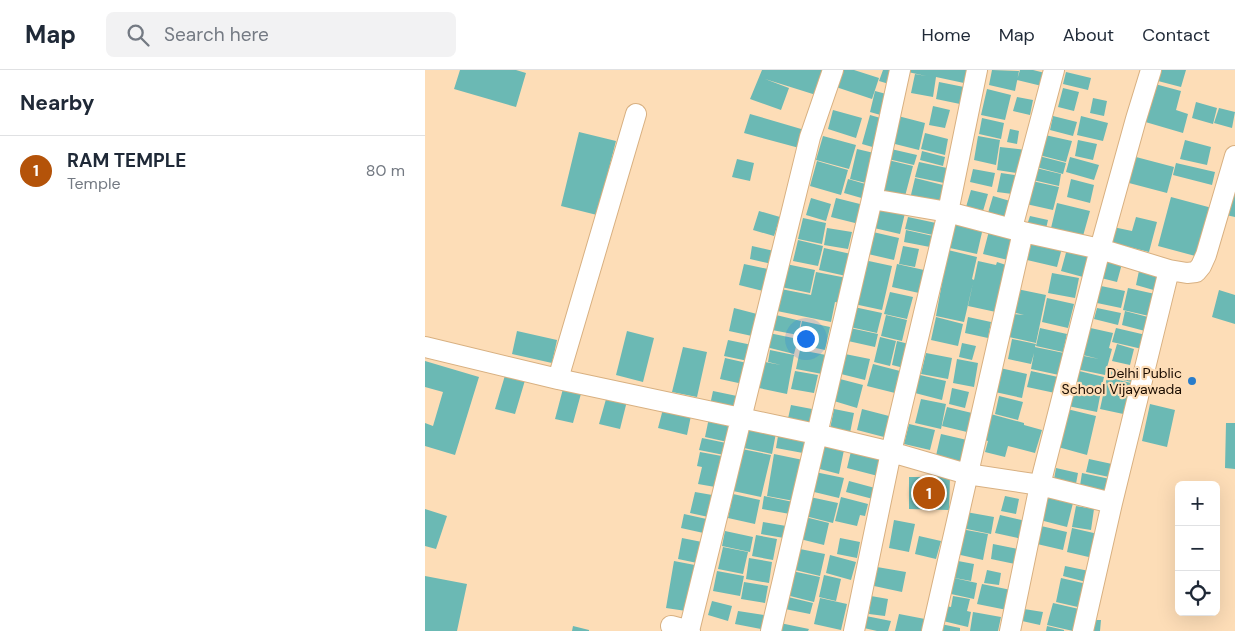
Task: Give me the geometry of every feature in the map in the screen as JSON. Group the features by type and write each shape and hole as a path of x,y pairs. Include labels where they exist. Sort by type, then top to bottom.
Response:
{"street":[{"path":"683,629 741,418 810,137 833,70"},
{"path":"771,631 872,199 900,70"},
{"path":"854,631 891,452 948,212 977,70"},
{"path":"932,631 967,474 1017,230 1054,70"},
{"path":"1010,631 1040,485 1100,249 1151,70"},
{"path":"558,379 636,114"},
{"path":"872,199 948,212 1100,249 1169,270 1187,273 1196,272 1201,266 1235,156"},
{"path":"1083,631 1112,502 1169,270"},
{"path":"425,347 558,379 816,434 891,452 967,474 1040,485 1112,502"}],"building":[{"path":"460,70 516,70 526,73 516,107 454,89"},
{"path":"762,70 824,70 816,95 765,79 789,88 781,110 750,99"},
{"path":"841,70 854,70 879,78 872,99 836,87"},
{"path":"883,70 893,70 889,84 879,81"},
{"path":"909,70 967,70 964,83 936,77 933,97 911,93 915,74 926,76 908,72"},
{"path":"992,70 1019,71 1015,91 989,85"},
{"path":"1020,70 1033,70 1049,74 1046,87 1017,80"},
{"path":"1161,70 1186,70 1181,87 1158,81"},
{"path":"1066,72 1091,78 1088,90 1063,84"},
{"path":"939,82 964,87 960,104 936,99"},
{"path":"1155,84 1181,91 1176,110 1188,114 1183,133 1142,121"},
{"path":"1063,88 1079,92 1074,111 1058,107"},
{"path":"987,89 1011,95 1005,120 981,115"},
{"path":"875,91 890,95 884,116 870,112"},
{"path":"1017,97 1033,100 1030,115 1013,111"},
{"path":"1093,98 1107,101 1104,116 1090,113"},
{"path":"1196,102 1217,108 1213,124 1192,118"},
{"path":"933,106 950,110 945,128 929,125"},
{"path":"1219,108 1235,112 1232,128 1214,123"},
{"path":"833,110 862,118 856,138 828,129"},
{"path":"750,114 808,131 803,149 744,133"},
{"path":"870,115 884,119 876,148 862,144"},
{"path":"898,116 925,123 919,150 891,143"},
{"path":"1053,116 1077,122 1073,136 1050,130"},
{"path":"1081,116 1108,123 1103,141 1077,135"},
{"path":"982,118 1004,123 1001,139 979,134"},
{"path":"1010,129 1019,131 1017,144 1007,142"},
{"path":"579,132 616,141 597,215 561,206"},
{"path":"925,133 948,139 945,155 921,149"},
{"path":"1045,135 1072,141 1066,162 1039,155"},
{"path":"823,136 856,145 849,169 816,160"},
{"path":"978,136 1000,140 996,165 974,160"},
{"path":"1078,140 1097,144 1093,160 1075,156"},
{"path":"1185,140 1211,147 1207,165 1180,159"},
{"path":"1000,147 1026,150 1023,174 997,170"},
{"path":"857,149 874,153 866,183 850,179"},
{"path":"891,149 917,155 914,165 888,159"},
{"path":"922,151 945,157 943,166 920,160"},
{"path":"1039,156 1066,163 1063,174 1036,167"},
{"path":"1070,157 1099,165 1094,180 1066,172"},
{"path":"1136,157 1174,167 1167,193 1129,183"},
{"path":"737,159 754,163 750,181 732,177"},
{"path":"888,160 913,166 904,200 881,194"},
{"path":"817,161 848,170 841,195 810,186"},
{"path":"919,162 947,168 944,183 915,177"},
{"path":"1176,163 1215,172 1212,185 1173,175"},
{"path":"1036,168 1061,174 1059,186 1033,180"},
{"path":"973,169 995,173 992,187 970,182"},
{"path":"1001,173 1022,176 1019,195 997,192"},
{"path":"915,178 943,185 939,205 910,199"},
{"path":"848,179 869,185 865,199 844,193"},
{"path":"1071,179 1094,185 1090,203 1067,197"},
{"path":"1032,181 1059,187 1053,210 1026,204"},
{"path":"971,190 988,194 983,211 966,207"},
{"path":"1231,193 1235,194 1235,217 1226,215"},
{"path":"993,196 1010,201 1005,218 988,213"},
{"path":"1171,197 1212,208 1199,257 1158,246"},
{"path":"811,198 831,204 826,221 806,215"},
{"path":"836,198 864,205 859,224 831,217"},
{"path":"1057,203 1090,211 1083,236 1051,228"},
{"path":"879,206 905,213 900,234 874,228"},
{"path":"759,211 780,217 774,236 753,230"},
{"path":"1030,216 1048,220 1045,233 1026,228"},
{"path":"908,217 936,223 933,235 905,229"},
{"path":"1136,217 1157,222 1149,252 1109,242 1113,227 1132,231"},
{"path":"803,218 826,223 822,244 798,239"},
{"path":"956,222 983,228 977,254 950,248"},
{"path":"827,228 852,232 848,249 824,245"},
{"path":"906,230 933,236 930,247 904,242"},
{"path":"989,231 1013,237 1008,260 983,254"},
{"path":"873,232 899,238 894,260 868,254"},
{"path":"798,240 823,246 818,266 793,261"},
{"path":"1032,241 1062,248 1057,267 1027,260"},
{"path":"752,246 774,251 772,264 750,259"},
{"path":"903,246 919,249 915,267 899,264"},
{"path":"824,248 851,254 846,276 819,270"},
{"path":"1067,249 1089,255 1083,277 1061,271"},
{"path":"948,250 977,257 972,279 974,280 978,261 996,265 997,262 1006,265 996,312 968,306 973,283 964,322 936,316"},
{"path":"1106,256 1123,260 1117,282 1101,278"},
{"path":"864,260 892,266 882,310 854,304"},
{"path":"744,264 768,269 763,291 739,285"},
{"path":"786,264 815,270 810,293 781,287"},
{"path":"897,264 924,270 919,293 892,287"},
{"path":"1140,266 1162,272 1157,291 1136,285"},
{"path":"816,272 847,278 841,303 835,302 831,322 777,311 781,289 811,295"},
{"path":"1052,273 1079,278 1075,298 1048,293"},
{"path":"1101,286 1125,291 1121,308 1097,303"},
{"path":"1128,288 1155,294 1149,316 1123,310"},
{"path":"1017,289 1046,295 1036,343 1009,337 1014,314 1024,315 1012,312"},
{"path":"1219,290 1235,295 1235,324 1212,317"},
{"path":"890,292 913,297 907,319 884,314"},
{"path":"1047,298 1074,304 1068,328 1042,322"},
{"path":"854,307 882,313 877,333 850,327"},
{"path":"734,308 757,314 752,336 729,331"},
{"path":"1097,308 1121,313 1118,325 1094,319"},
{"path":"1125,311 1148,317 1145,331 1122,325"},
{"path":"776,315 801,321 798,335 772,330"},
{"path":"886,315 907,320 902,341 881,336"},
{"path":"936,317 963,324 958,346 931,340"},
{"path":"968,317 991,322 988,338 965,333"},
{"path":"802,321 830,327 825,350 797,344"},
{"path":"1086,327 1113,333 1109,348 1112,349 1105,375 1076,369 1079,355 1099,359 1079,354"},
{"path":"850,328 878,334 875,347 848,341"},
{"path":"1040,328 1067,334 1063,352 1036,346"},
{"path":"1116,328 1146,335 1142,349 1112,342"},
{"path":"517,331 557,340 552,363 512,354"},
{"path":"627,331 654,338 643,382 616,375"},
{"path":"769,333 798,339 794,354 766,347"},
{"path":"880,337 896,341 890,366 874,362"},
{"path":"1012,339 1036,344 1035,347 1064,353 1059,375 1031,369 1034,353 1031,364 1008,359"},
{"path":"728,340 752,345 748,361 724,356"},
{"path":"897,341 909,344 904,368 892,365"},
{"path":"962,343 976,346 972,360 959,357"},
{"path":"1117,344 1134,349 1130,365 1112,361"},
{"path":"683,347 707,352 697,397 672,392"},
{"path":"770,350 794,355 787,394 759,388 765,362 781,365 768,362"},
{"path":"800,350 826,355 822,374 796,369"},
{"path":"926,353 952,358 948,379 921,374"},
{"path":"845,354 870,359 865,380 841,374"},
{"path":"725,358 747,363 743,384 720,379"},
{"path":"957,359 978,363 974,387 953,383"},
{"path":"425,361 479,377 455,455 425,446 425,423 433,426 443,392 425,387"},
{"path":"873,364 900,371 895,393 867,386"},
{"path":"1109,367 1137,374 1135,383 1107,376"},
{"path":"1000,368 1027,374 1022,398 995,392"},
{"path":"1075,370 1104,377 1101,390 1072,383"},
{"path":"795,371 818,375 814,393 791,389"},
{"path":"1031,371 1058,377 1055,393 1027,387"},
{"path":"506,372 526,377 515,414 495,409"},
{"path":"920,375 946,381 942,400 915,393"},
{"path":"1107,377 1135,384 1128,415 1100,409"},
{"path":"840,379 863,385 857,408 834,401"},
{"path":"564,385 582,390 573,423 555,419"},
{"path":"1073,385 1101,391 1097,412 1068,406"},
{"path":"952,388 969,392 965,408 949,404"},
{"path":"713,391 737,396 733,411 710,405"},
{"path":"608,392 628,397 620,429 599,424"},
{"path":"999,396 1023,402 1018,420 995,414"},
{"path":"921,399 946,404 941,429 915,423"},
{"path":"1150,404 1175,410 1167,447 1142,441"},
{"path":"791,405 812,409 809,427 787,423"},
{"path":"947,407 972,413 967,432 942,426"},
{"path":"663,409 692,411 687,435 658,428"},
{"path":"834,409 854,413 850,433 830,429"},
{"path":"862,409 889,416 884,437 857,430"},
{"path":"1067,409 1096,416 1087,455 1058,447"},
{"path":"710,413 737,419 732,443 705,437"},
{"path":"987,413 1042,430 1035,453 1008,446 1005,457 985,452 988,441 980,439"},
{"path":"1226,423 1235,423 1235,469 1225,468"},
{"path":"909,424 935,430 930,450 904,444"},
{"path":"748,427 776,433 772,454 744,448"},
{"path":"779,430 807,435 803,453 776,448"},
{"path":"941,434 967,440 959,466 935,460"},
{"path":"702,438 731,444 729,456 699,450"},
{"path":"821,445 844,450 839,474 816,468"},
{"path":"852,447 883,454 878,476 847,468"},
{"path":"742,449 771,455 761,497 733,491"},
{"path":"700,452 727,457 721,488 698,484 702,467 697,466"},
{"path":"774,454 803,460 794,501 767,496"},
{"path":"1089,459 1112,464 1109,477 1086,472"},
{"path":"1056,468 1078,473 1075,489 1053,485"},
{"path":"815,472 844,478 839,498 810,491"},
{"path":"1082,473 1110,479 1106,498 1079,492"},
{"path":"909,477 950,477 949,510 909,509"},
{"path":"849,481 875,488 873,499 846,492"},
{"path":"695,492 718,496 713,518 690,513"},
{"path":"733,494 760,500 755,524 728,518"},
{"path":"764,496 793,502 790,514 762,509"},
{"path":"1005,496 1019,499 1016,514 1001,511"},
{"path":"1046,496 1073,503 1067,527 1040,520"},
{"path":"810,497 838,503 833,523 805,516"},
{"path":"841,497 868,504 865,516 860,515 857,526 835,521"},
{"path":"1076,506 1094,509 1091,530 1072,527"},
{"path":"425,509 447,516 436,549 425,546"},
{"path":"966,512 994,517 991,534 962,528"},
{"path":"684,514 711,520 708,534 681,528"},
{"path":"1000,515 1026,521 1022,539 995,533"},
{"path":"805,517 829,523 824,545 800,539"},
{"path":"894,520 915,524 909,552 889,548"},
{"path":"763,522 792,527 790,539 761,534"},
{"path":"1041,526 1067,532 1063,550 1037,544"},
{"path":"1072,528 1098,534 1093,558 1067,552"},
{"path":"961,529 988,534 983,560 956,554"},
{"path":"725,531 753,537 750,552 722,546"},
{"path":"756,535 777,539 773,560 752,556"},
{"path":"919,536 941,541 936,559 915,554"},
{"path":"682,538 707,543 702,564 678,559"},
{"path":"840,538 860,542 857,558 837,554"},
{"path":"993,544 1018,549 1015,564 991,559"},
{"path":"723,547 748,552 743,574 718,569"},
{"path":"800,549 825,554 820,576 795,570"},
{"path":"830,555 856,562 851,580 826,573"},
{"path":"749,558 772,562 769,583 746,579"},
{"path":"674,561 700,566 693,612 666,608"},
{"path":"958,561 974,564 971,581 955,578"},
{"path":"1065,566 1089,571 1086,582 1063,576"},
{"path":"877,567 906,572 902,592 874,586"},
{"path":"987,570 1001,573 999,585 984,583"},
{"path":"717,571 744,576 740,596 713,591"},
{"path":"792,571 820,577 814,602 786,595"},
{"path":"824,575 841,579 836,601 819,597"},
{"path":"425,576 467,584 457,631 425,631"},
{"path":"954,578 977,583 974,599 951,594"},
{"path":"1061,578 1087,584 1082,608 1056,602"},
{"path":"744,582 768,586 765,603 741,599"},
{"path":"982,584 1011,590 1007,610 977,604"},
{"path":"871,596 888,599 885,616 869,614"},
{"path":"953,596 970,599 967,611 971,612 968,627 943,621 946,606 951,607"},
{"path":"788,597 813,603 810,614 785,609"},
{"path":"820,598 847,604 841,630 814,624"},
{"path":"712,601 732,606 728,621 708,615"},
{"path":"1053,603 1079,609 1073,631 1047,625"},
{"path":"1024,609 1043,612 1040,625 1022,621"},
{"path":"738,611 764,615 761,629 735,624"},
{"path":"973,612 1001,617 998,631 970,631"},
{"path":"899,614 925,619 922,631 895,631"},
{"path":"866,616 891,621 888,631 864,628"},
{"path":"1091,620 1101,620 1100,631 1091,631"},
{"path":"780,623 809,629 808,631 779,631"},
{"path":"941,624 960,628 960,631 939,631"},
{"path":"573,626 589,630 589,631 572,631"},
{"path":"1047,626 1064,630 1064,631 1046,631"}],"place":[{"name":"Delhi Public School Vijayawada","path":"1192,381"},
{"name":"RAM TEMPLE","path":"929,493"}]}
